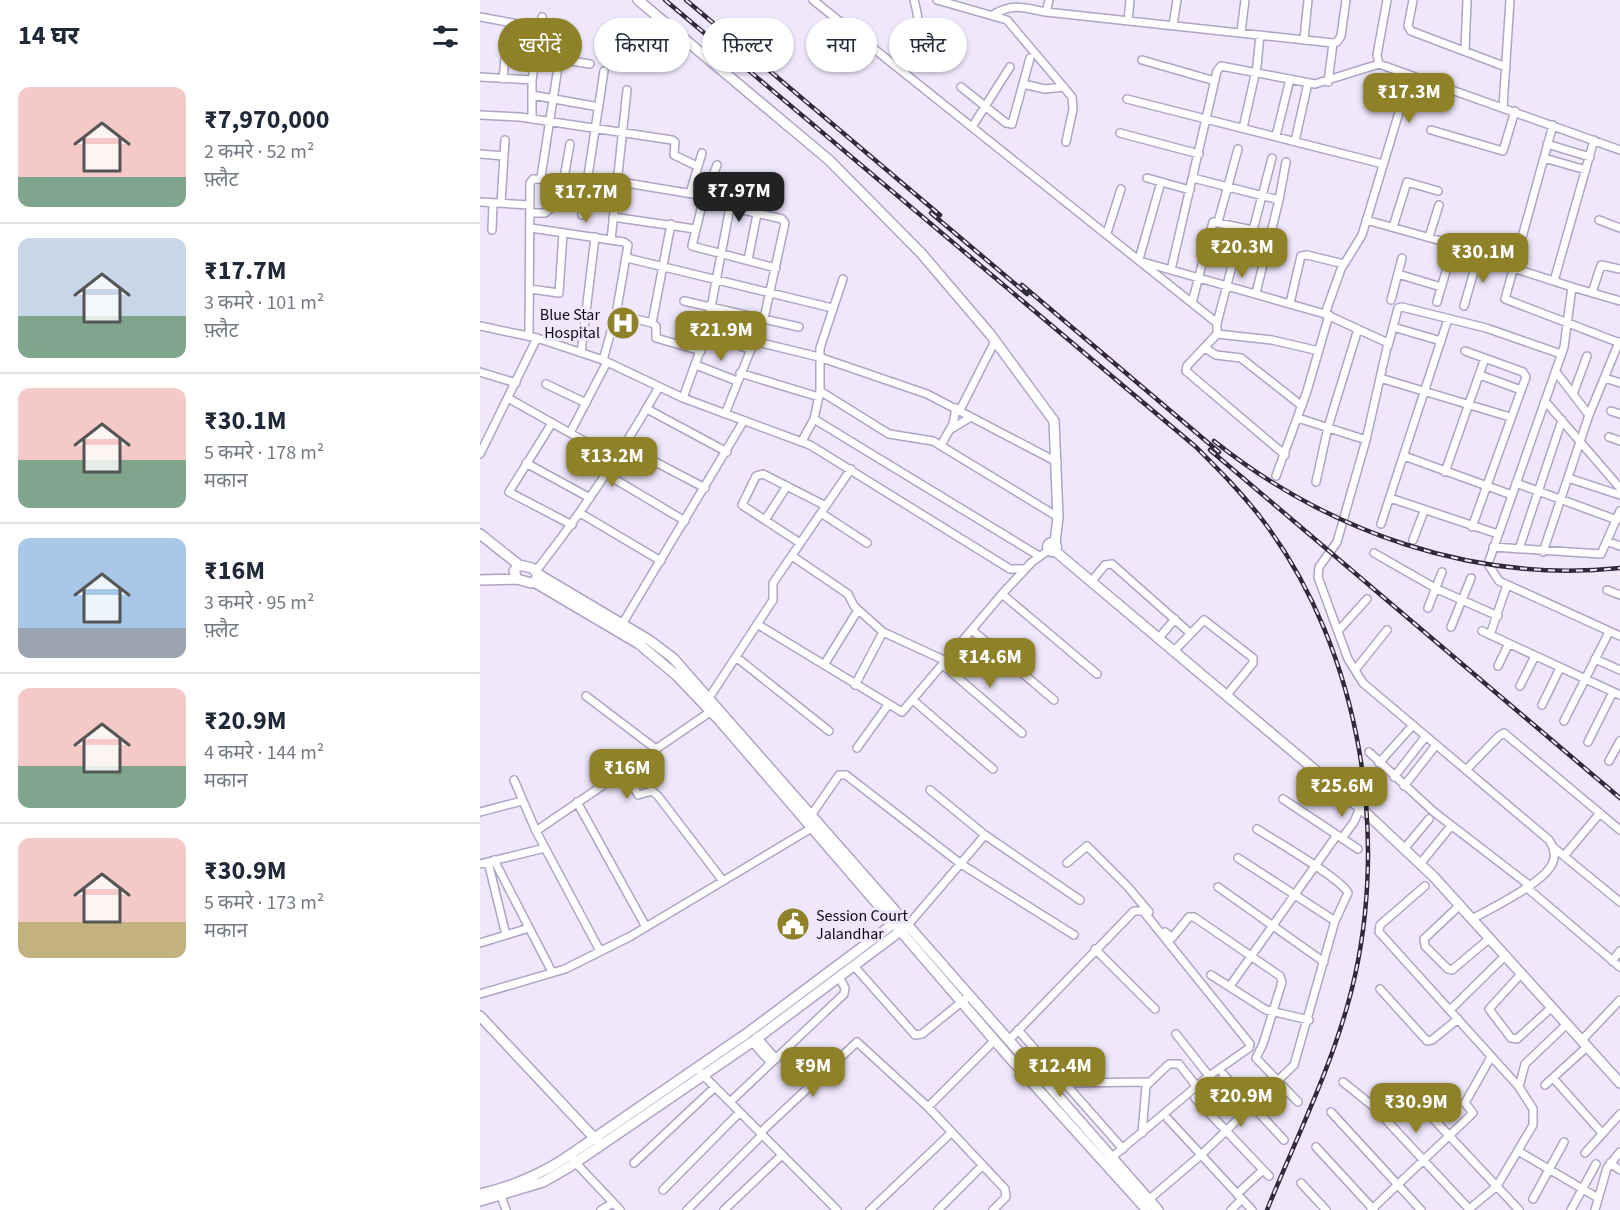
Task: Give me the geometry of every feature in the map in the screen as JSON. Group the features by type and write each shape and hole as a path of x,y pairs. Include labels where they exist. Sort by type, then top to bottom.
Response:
{"street":[{"path":"638,0 829,160 921,253 996,341 1050,414 1056,428 1058,517 1053,548"},
{"path":"813,0 1217,322"},
{"path":"904,73 919,38 914,0"},
{"path":"937,0 994,15 1007,20 1018,31 1072,97 1073,104 1066,142"},
{"path":"1046,12 1049,0"},
{"path":"1128,21 1130,0"},
{"path":"1173,25 1177,0"},
{"path":"1240,32 1245,0"},
{"path":"1304,39 1308,0"},
{"path":"994,15 1010,6 1023,4 1046,12 1333,43 1337,42 1341,36 1346,0"},
{"path":"1379,64 1377,55 1387,0"},
{"path":"1413,0 1408,26 1411,31 1506,67"},
{"path":"1465,51 1467,0"},
{"path":"1503,107 1510,0"},
{"path":"480,17 498,20"},
{"path":"1243,128 1256,72 1260,34"},
{"path":"1329,82 1333,43"},
{"path":"961,87 1006,123 1012,124 1030,58"},
{"path":"1142,60 1215,81"},
{"path":"582,63 590,64"},
{"path":"1171,270 1215,81 1221,66 1308,83 1329,82 1379,64 1620,150"},
{"path":"972,127 1010,67"},
{"path":"503,79 504,72"},
{"path":"532,119 533,72"},
{"path":"541,177 558,72"},
{"path":"582,215 604,72"},
{"path":"1276,477 1302,406 1319,351 1327,314 1344,264 1359,240 1366,220 1410,76"},
{"path":"480,77 532,81"},
{"path":"1276,136 1290,79"},
{"path":"1295,141 1308,83"},
{"path":"1023,84 1045,89 1064,87"},
{"path":"611,240 627,90"},
{"path":"532,95 599,107"},
{"path":"1127,99 1383,164"},
{"path":"1431,130 1503,151 1515,111"},
{"path":"480,115 532,119 674,140 674,155 697,166"},
{"path":"1543,552 1589,415 1619,343 1506,301 1553,125"},
{"path":"1120,133 1199,154"},
{"path":"501,203 505,140"},
{"path":"1554,280 1594,140"},
{"path":"564,178 570,144"},
{"path":"1547,144 1590,157"},
{"path":"1218,222 1238,149"},
{"path":"690,193 702,153"},
{"path":"480,154 504,156"},
{"path":"1192,303 1213,222 1253,230 1272,158"},
{"path":"1544,158 1586,170"},
{"path":"1256,293 1286,162"},
{"path":"717,165 704,198 692,246 776,268"},
{"path":"480,454 483,441 516,383 533,337 530,290 531,181 541,177 618,182 690,193 729,208 782,219 785,223 763,318 725,414"},
{"path":"480,202 501,203 545,213 550,209 554,178"},
{"path":"1147,178 1190,190"},
{"path":"1193,178 1279,200"},
{"path":"1141,261 1161,182"},
{"path":"1393,227 1407,182 1438,191"},
{"path":"683,398 706,334 734,186"},
{"path":"1107,233 1121,189"},
{"path":"492,230 493,203"},
{"path":"1429,237 1439,205"},
{"path":"748,260 757,214"},
{"path":"613,217 695,229"},
{"path":"1366,220 1454,243 1479,254 1464,306"},
{"path":"1599,220 1620,228"},
{"path":"652,323 670,224"},
{"path":"531,228 627,244 627,258 605,361 570,433"},
{"path":"1242,228 1217,322 1217,333 1187,366 1187,374 1285,455"},
{"path":"530,290 559,293 563,233"},
{"path":"581,353 594,237"},
{"path":"1437,302 1454,243"},
{"path":"1290,303 1301,256 1307,255 1344,264"},
{"path":"627,258 832,308"},
{"path":"1391,300 1401,258"},
{"path":"1141,261 1327,314 1386,341 1388,346"},
{"path":"1592,293 1601,265 1620,269"},
{"path":"1513,268 1620,301"},
{"path":"1398,274 1441,287"},
{"path":"802,441 814,419 820,394 819,357 832,308 843,279"},
{"path":"1572,287 1567,324 1556,372 1488,564 1490,571 1499,581 1620,636"},
{"path":"684,301 799,327"},
{"path":"1561,354 1486,328 1400,307 1337,542 1318,572 1321,590 1354,670 1370,690 1620,902"},
{"path":"616,314 652,323 656,327 656,338 701,351"},
{"path":"1381,524 1427,391 1448,319"},
{"path":"480,326 533,337 605,361 683,398 743,422 802,441 851,469 1010,569 1024,569"},
{"path":"1393,327 1441,341"},
{"path":"1316,482 1328,427 1358,329"},
{"path":"1217,333 1272,340 1319,351"},
{"path":"706,334 749,349"},
{"path":"753,341 819,357 927,394 1057,462"},
{"path":"942,445 958,409 996,341"},
{"path":"1205,348 1214,354 1241,358 1302,406"},
{"path":"1465,351 1523,372 1526,377 1472,527"},
{"path":"1573,394 1587,356"},
{"path":"1445,472 1485,358"},
{"path":"696,365 737,381"},
{"path":"480,372 516,383"},
{"path":"1556,372 1589,415"},
{"path":"740,373 820,394 889,434 926,438 942,445 1058,517"},
{"path":"1480,375 1521,390"},
{"path":"1380,378 1471,403 1510,417"},
{"path":"1605,378 1620,384"},
{"path":"546,384 586,403"},
{"path":"480,580 517,579 536,575 625,446 660,387"},
{"path":"508,398 616,459"},
{"path":"1545,401 1579,444 1620,488"},
{"path":"647,409 727,452"},
{"path":"1611,411 1620,414"},
{"path":"951,429 971,417"},
{"path":"1298,418 1366,440"},
{"path":"814,419 1038,556"},
{"path":"1519,549 1562,420"},
{"path":"621,627 743,422"},
{"path":"552,423 509,492 572,525"},
{"path":"1609,437 1620,441"},
{"path":"625,446 705,488"},
{"path":"1404,456 1512,495"},
{"path":"526,463 590,498"},
{"path":"536,831 656,749 711,705 736,657 774,598 773,583 851,469"},
{"path":"606,474 685,521"},
{"path":"800,543 741,503 756,476 763,474 826,506"},
{"path":"1568,478 1620,495"},
{"path":"1516,483 1617,520"},
{"path":"765,520 787,486"},
{"path":"1390,498 1498,534"},
{"path":"1413,540 1424,511"},
{"path":"1493,547 1597,555 1604,552 1620,511"},
{"path":"580,513 661,561"},
{"path":"821,513 867,543"},
{"path":"480,534 519,565 673,658 965,999 995,1040 1146,1205 1158,1210"},
{"path":"1609,542 1620,546"},
{"path":"758,624 902,712 914,701 1024,569 1038,556 1053,548"},
{"path":"1053,548 1173,652 1360,808 1420,864 1460,905 1620,1083"},
{"path":"1374,553 1462,602 1498,616"},
{"path":"792,556 848,594 858,610 883,632 944,663 1022,733"},
{"path":"1091,582 1105,565 1112,564 1190,633"},
{"path":"517,579 514,571 519,565"},
{"path":"1428,608 1442,572"},
{"path":"1451,627 1471,578"},
{"path":"1490,635 1507,585"},
{"path":"1607,590 1620,595"},
{"path":"1002,594 1097,674"},
{"path":"1338,631 1367,599"},
{"path":"824,665 858,610"},
{"path":"1158,639 1175,619"},
{"path":"1173,652 1202,621 1207,621 1253,658 1253,663 1226,696"},
{"path":"972,630 1054,700"},
{"path":"1354,670 1387,630"},
{"path":"1482,631 1617,694 1588,742"},
{"path":"855,685 883,632"},
{"path":"1564,721 1609,632"},
{"path":"1498,666 1508,645"},
{"path":"1520,686 1535,656"},
{"path":"736,657 829,731"},
{"path":"1595,659 1620,670"},
{"path":"1542,705 1560,668"},
{"path":"586,696 656,749"},
{"path":"914,701 993,770"},
{"path":"711,705 812,814 816,826"},
{"path":"857,748 888,705"},
{"path":"1378,763 1413,725"},
{"path":"1466,770 1498,736 1504,733 1620,830"},
{"path":"1394,777 1426,736"},
{"path":"1609,761 1620,741"},
{"path":"1404,786 1436,745"},
{"path":"1369,752 1404,786 1527,886 1620,968"},
{"path":"625,770 639,796 652,791 658,796 723,881"},
{"path":"812,814 837,777 843,774 961,864 1074,935"},
{"path":"514,780 536,831 600,951"},
{"path":"930,790 985,835 1080,900"},
{"path":"1282,799 1358,849"},
{"path":"480,812 522,801"},
{"path":"577,802 646,927"},
{"path":"1230,986 1315,866 1339,836 1354,822 1360,808"},
{"path":"1564,856 1600,813"},
{"path":"1404,849 1429,819"},
{"path":"480,994 552,972 600,951 646,927 816,826"},
{"path":"1420,864 1451,826"},
{"path":"1146,1205 1226,1131 1296,1061 1335,921 1348,891 1315,866 1257,829"},
{"path":"700,1072 754,1040 811,992 854,966 901,924 961,864 985,835"},
{"path":"1067,863 1087,846 1128,887 1170,938 1192,916 1252,955 1282,978 1263,1044 1256,1058 1298,1102"},
{"path":"1472,919 1527,886 1552,864 1553,847"},
{"path":"487,862 545,848"},
{"path":"1238,858 1335,921"},
{"path":"487,862 529,928 552,972"},
{"path":"487,862 506,935"},
{"path":"1343,1082 1369,1102 1468,1210 1497,1186 1533,1125 1534,1114 1519,1087 1379,932 1380,925 1425,886"},
{"path":"1218,887 1324,962"},
{"path":"1460,905 1425,939 1425,946 1448,969 1452,970 1490,938"},
{"path":"1008,1041 1134,911 1143,911 1249,1042 1249,1048 1209,1076 1112,1158"},
{"path":"480,1202 543,1182 700,1072 901,924"},
{"path":"480,943 529,928"},
{"path":"1095,950 1155,1009"},
{"path":"1612,961 1620,951"},
{"path":"1450,1010 1505,956"},
{"path":"854,966 915,1035 922,1034 965,999"},
{"path":"1521,974 1490,1009 1510,1038 1517,1038 1552,1007"},
{"path":"1211,975 1272,1011 1309,1020"},
{"path":"730,1102 844,994 845,988 839,977"},
{"path":"1380,989 1427,1041 1432,1040 1458,1019"},
{"path":"965,999 1008,1041 1112,1158 1146,1205"},
{"path":"1545,1085 1585,1043 1620,1000"},
{"path":"480,1016 598,1142"},
{"path":"1519,1087 1525,1064 1567,1024"},
{"path":"1018,1030 1123,1149"},
{"path":"1176,1034 1209,1076"},
{"path":"754,1040 773,1061"},
{"path":"928,1107 995,1040"},
{"path":"687,1210 854,1042 860,1043 928,1107 1008,1194 993,1210"},
{"path":"1316,1147 1373,1210 1473,1113 1465,1103 1491,1057"},
{"path":"1142,1133 1145,1091 1148,1082 1174,1062 1179,1064 1197,1087"},
{"path":"700,1072 837,1210"},
{"path":"1223,1074 1284,1140"},
{"path":"1553,1078 1602,1132"},
{"path":"1063,1083 1148,1082"},
{"path":"634,1163 715,1087"},
{"path":"1410,1093 1518,1209"},
{"path":"1195,1098 1266,1173 1240,1197 1231,1210"},
{"path":"663,1190 740,1112"},
{"path":"1331,1112 1421,1210"},
{"path":"1585,1153 1620,1114"},
{"path":"1168,1119 1252,1210"},
{"path":"870,1210 951,1133"},
{"path":"1533,1199 1564,1142"},
{"path":"1518,1151 1598,1198"},
{"path":"1595,1210 1610,1163 1620,1152"},
{"path":"724,1210 782,1155"},
{"path":"480,1194 506,1188 572,1160"},
{"path":"572,1160 620,1210"},
{"path":"1610,1163 1620,1170"},
{"path":"1570,1210 1596,1164"},
{"path":"938,1210 982,1166"},
{"path":"1301,1183 1326,1210"},
{"path":"501,1196 506,1210"},
{"path":"601,1210 613,1203"}],"railway":[{"path":"665,0 1196,447 1253,508 1296,571 1324,628 1345,689 1359,752 1367,817 1367,882 1361,946 1347,1007 1320,1084 1267,1210"},
{"path":"686,0 940,215"},
{"path":"931,213 1027,294"},
{"path":"1022,285 1219,452"},
{"path":"1214,441 1258,473 1305,501 1354,525 1405,544 1457,558 1511,567 1565,571 1620,568"},
{"path":"1210,450 1620,798"}],"place":[{"name":"Blue Star Hospital","path":"623,323"},
{"name":"Session Court Jalandhar","path":"793,924"}]}
